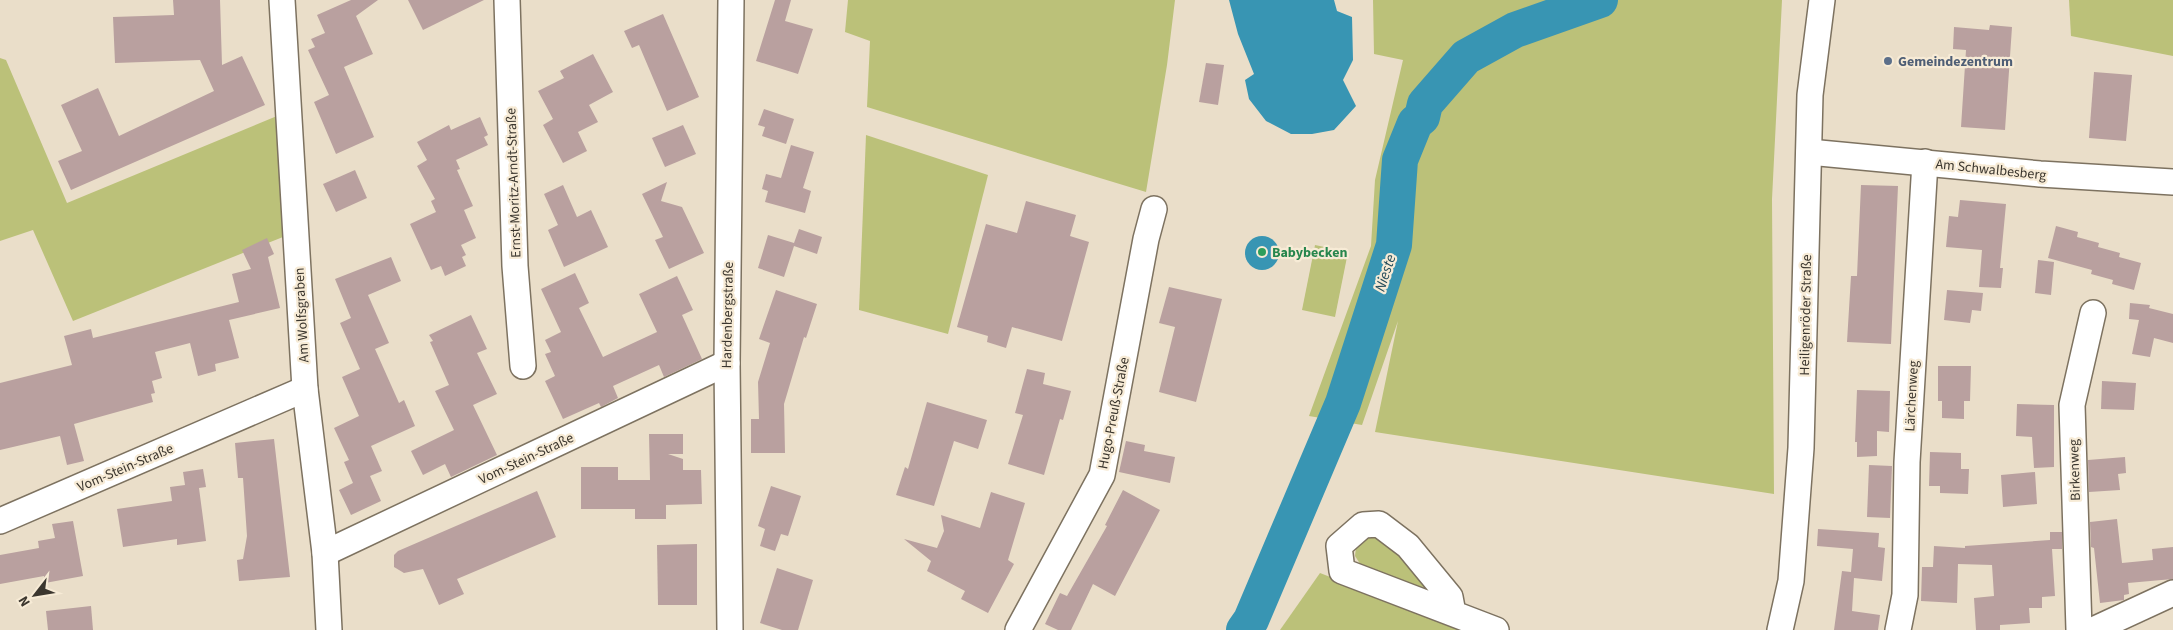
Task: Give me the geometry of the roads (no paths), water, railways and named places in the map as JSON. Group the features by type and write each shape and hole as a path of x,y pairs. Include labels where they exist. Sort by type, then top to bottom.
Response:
{"street":[{"name":"Am Wolfsgraben","path":"282,0 305,389 326,553 328,630"},
{"name":"Ernst-Moritz-Arndt-Straße","path":"507,0 515,266 523,366"},
{"name":"Hardenbergstraße","path":"730,630 727,363 731,0"},
{"name":"Heiligenröder Straße","path":"1780,630 1791,581 1802,448 1810,95 1822,0"},
{"name":"Am Schwalbesberg","path":"1809,152 2040,174 2173,182"},
{"name":"Lärchenweg","path":"1898,630 1905,595 1907,462 1925,162"},
{"name":"Hugo-Preuß-Straße","path":"1018,630 1102,474 1146,239 1154,209"},
{"name":"Birkenweg","path":"2079,630 2072,405 2093,313"},
{"name":"Vom-Stein-Straße","path":"326,553 727,363"},
{"name":"Vom-Stein-Straße","path":"0,521 305,389"},
{"path":"1764,630 1783,589 1791,581"},
{"path":"2093,630 2173,593"},
{"path":"1453,613 1496,630"}],"water":[{"path":"1229,0 1334,0 1337,11 1352,17 1353,60 1343,80 1356,106 1334,130 1312,134 1291,134 1266,121 1249,99 1245,80 1254,74 1238,34"},
{"name":"Babybecken","path":"1262,236 1274,241 1279,253 1274,265 1262,270 1250,265 1245,253 1250,241"}],"waterway":[{"name":"Nieste","path":"1244,630 1251,620 1343,403 1394,245 1400,160 1415,123 1422,117 1425,104 1466,57 1515,30 1600,0"}],"place":[{"name":"Gemeindezentrum","path":"1888,61"},
{"name":"Babybecken","path":"1262,252"}]}
